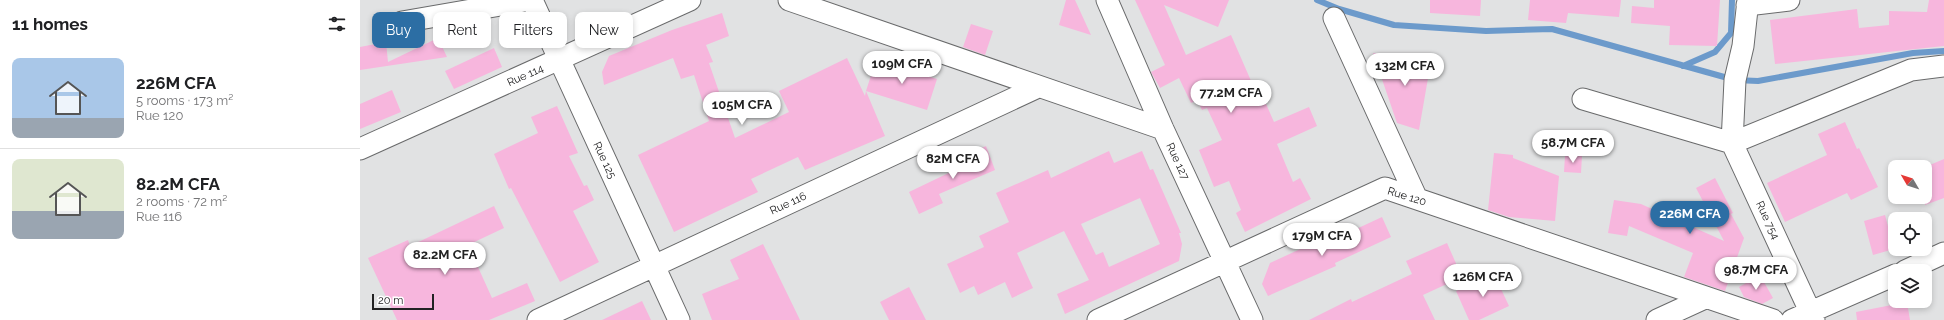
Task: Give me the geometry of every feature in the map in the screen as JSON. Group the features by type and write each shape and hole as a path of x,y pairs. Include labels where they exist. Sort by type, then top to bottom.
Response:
{"street":[{"path":"425,18 531,0"},
{"name":"Rue 125","path":"531,0 679,320"},
{"name":"Rue 114","path":"360,149 690,0"},
{"path":"789,0 1164,129"},
{"name":"Rue 127","path":"1107,0 1164,129 1252,320"},
{"path":"1732,143 1735,80 1743,46 1748,3 1789,0"},
{"path":"1334,18 1417,199"},
{"path":"1583,99 1732,143 1911,70 1944,66"},
{"name":"Rue 116","path":"538,320 1038,86"},
{"name":"Rue 754","path":"1732,143 1805,318"},
{"name":"Rue 120","path":"1098,320 1385,188 1704,298 1773,320"},
{"path":"1920,264 1944,253"},
{"path":"1805,318 1888,278"},
{"path":"1657,320 1704,298"}],"building":[{"path":"1066,0 1075,0 1091,35 1059,25"},
{"path":"1135,0 1229,0 1218,27 1164,5 1186,55 1231,35 1255,90 1259,88 1274,122 1309,107 1317,126 1277,144 1293,182 1300,178 1311,199 1245,232 1236,213 1241,210 1229,181 1214,187 1199,150 1222,140 1207,108 1202,110 1197,100 1191,103 1179,78 1160,88 1151,72 1165,65"},
{"path":"1430,0 1481,0 1480,16 1430,13"},
{"path":"1530,0 1621,0 1619,17 1568,13 1566,23 1528,20"},
{"path":"1654,0 1720,0 1717,46 1669,45 1670,26 1631,23 1632,6 1654,8"},
{"path":"1929,0 1944,0 1944,46 1775,64 1770,20 1857,9 1859,28 1889,25 1889,11 1927,12"},
{"path":"722,13 729,36 706,45 713,62 709,63 735,138 789,112 779,91 847,58 865,96 866,91 885,136 805,170 798,157 751,179 758,192 674,232 638,155 709,121 694,75 681,79 673,58 604,85 602,72 609,56 628,48 633,48 633,46 672,30"},
{"path":"971,24 993,31 985,55 963,47"},
{"path":"433,40 433,48 443,48 447,57 360,70 360,47 372,45 372,48 387,48 388,62 417,48 425,48 425,44"},
{"path":"494,48 502,67 454,89 445,71"},
{"path":"1373,53 1431,61 1419,130 1397,123"},
{"path":"876,60 937,79 927,110 866,91"},
{"path":"392,90 401,112 360,129 360,104"},
{"path":"557,106 578,153 569,156 584,186 587,185 594,200 573,211 599,262 560,282 511,188 509,189 494,154 538,133 531,117"},
{"path":"1845,122 1857,149 1859,148 1878,187 1851,200 1847,193 1785,222 1767,183 1827,155 1818,134"},
{"path":"986,146 995,170 939,194 943,203 919,214 909,192 959,168 956,160"},
{"path":"1109,151 1114,163 1142,151 1150,170 1153,169 1181,233 1179,233 1182,244 1179,261 1065,314 1057,294 1089,280 1064,231 1017,253 1033,288 1012,298 1005,282 978,295 974,286 960,293 947,264 984,247 979,236 1009,222 996,193 1048,170 1051,178","holes":["1140,198 1160,244 1109,267 1103,252 1096,255 1081,224"]},
{"path":"1494,153 1513,155 1513,158 1559,176 1555,221 1509,217 1488,210"},
{"path":"1565,155 1582,156 1581,173 1564,172"},
{"path":"1944,159 1944,198 1932,202 1932,164"},
{"path":"1715,178 1733,213 1731,214 1744,238 1725,291 1684,277 1693,253 1629,226 1627,236 1608,233 1614,200 1641,204 1724,241 1696,188"},
{"path":"494,206 504,228 468,245 492,298 527,283 535,301 489,320 397,320 368,258 408,240 410,246"},
{"path":"1885,215 1888,226 1888,251 1873,255 1864,221"},
{"path":"1382,217 1391,237 1335,263 1336,266 1268,296 1262,284 1270,263 1322,239 1324,244"},
{"path":"1447,243 1462,277 1423,295 1435,320 1309,320 1351,299 1352,302 1412,274 1406,261"},
{"path":"763,244 800,320 712,320 702,294 739,279 730,260"},
{"path":"1494,274 1509,306 1479,320 1469,320 1456,291"},
{"path":"1760,275 1773,298 1762,304 1744,297 1739,287"},
{"path":"909,287 926,320 889,320 880,302"},
{"path":"642,301 651,320 602,320"},
{"path":"1888,306 1888,308 1908,308 1910,320 1857,320 1856,312"}],"waterway":[{"path":"1317,0 1339,9 1394,25 1486,31 1552,29 1735,80 1758,81 1913,53 1944,51"},
{"path":"1683,66 1715,52 1731,33 1732,0"}]}
